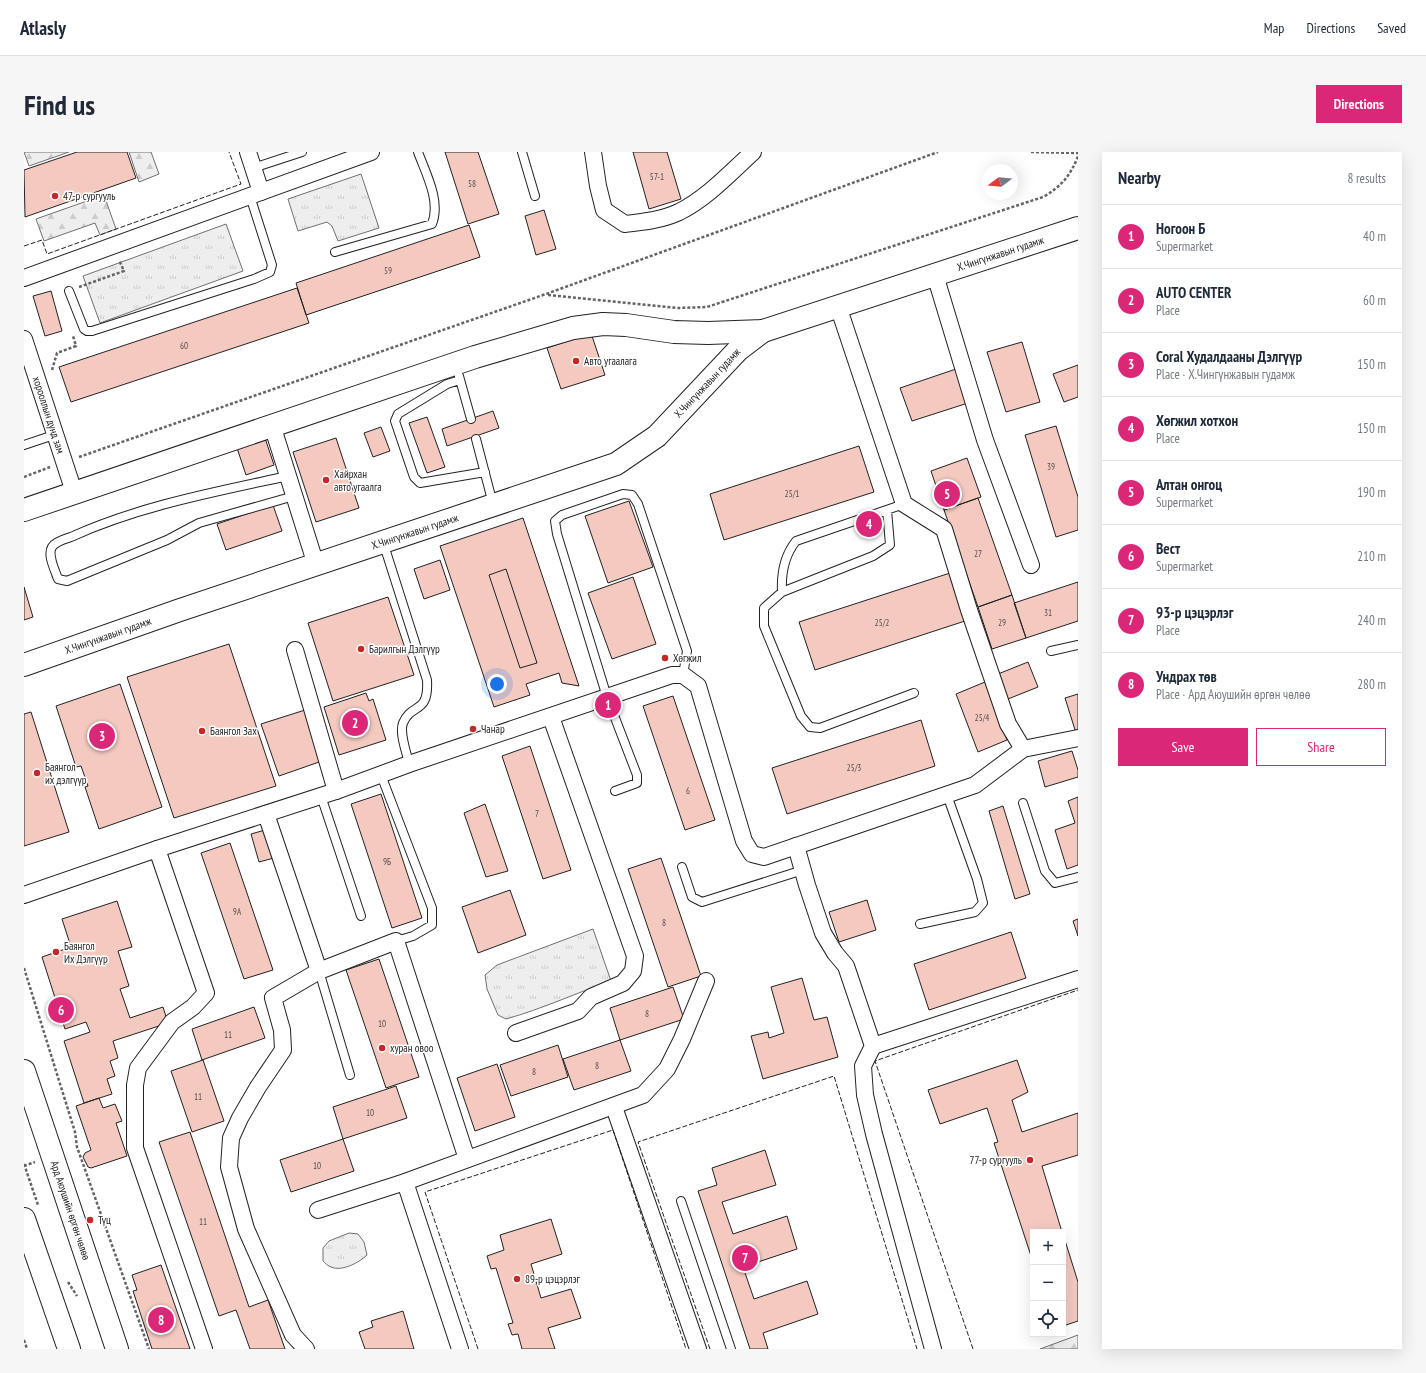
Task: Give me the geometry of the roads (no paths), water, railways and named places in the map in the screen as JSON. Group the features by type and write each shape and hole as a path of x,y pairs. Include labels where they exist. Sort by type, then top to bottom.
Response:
{"main road":[{"name":"Х.Чингүнжавын гудамж","path":"24,510 272,426 458,372 573,328 603,324 626,325 681,332 708,333 763,330 1078,228"},
{"name":"Х.Чингүнжавын гудамж","path":"24,665 316,564 616,464 657,436 738,350 763,330"},
{"name":"Ард Аюушийн өргөн чөлөө","path":"24,1071 117,1349"},
{"path":"24,1219 68,1349"}],"street":[{"path":"248,152 253,168 255,194"},
{"path":"24,278 371,152"},
{"path":"594,152 598,186 604,210 625,224 654,220 678,212 697,202 753,152"},
{"path":"935,275 985,440 1031,565"},
{"path":"838,306 904,504 944,529 968,610 1008,724 1023,749"},
{"name":"хорооллын дунд зам","path":"24,339 54,435 74,492"},
{"path":"272,426 316,564"},
{"path":"295,650 336,791"},
{"path":"24,895 157,849 336,791 409,764 672,675 683,675 698,686 744,841 752,854 764,857 975,785 1023,749 1078,738"},
{"path":"516,1033 578,1011 590,996 623,983 633,971 635,956 551,717"},
{"path":"266,814 318,971"},
{"path":"796,846 823,933 835,953 846,966 873,1046 863,1066 865,1095 874,1134 933,1349"},
{"path":"157,849 206,993 193,1007 172,1022 138,1068 135,1085 135,1148 204,1349"},
{"path":"306,1349 293,1335 246,1229 228,1167 231,1138 240,1118 282,1050 282,1030 273,998 318,971 396,941 467,1160"},
{"path":"873,1046 1078,979"},
{"path":"318,1210 405,1182 614,1107 643,1095 667,1069 682,1039 706,981"},
{"path":"614,1107 698,1349"},
{"path":"405,1182 460,1349"}],"lane":[{"path":"253,168 302,152"},
{"path":"335,252 432,224 436,213 435,202 418,152"},
{"path":"522,152 534,196"},
{"path":"69,291 84,329 92,331 254,279 270,272 272,265 255,194"},
{"path":"458,372 471,419"},
{"path":"458,372 447,384 398,414 394,421 414,478 420,483 485,472"},
{"path":"24,445 54,435"},
{"path":"476,439 494,505"},
{"path":"288,476 136,512 85,530 54,544 51,549 51,556 58,579 67,581 167,540 199,523 294,496"},
{"path":"615,791 637,783 637,775 607,697 556,534 555,521 562,515 622,494 632,495 638,504 687,651 683,675"},
{"path":"782,592 783,568 788,551 796,542 904,504"},
{"path":"887,510 890,545 873,556 782,592 764,608 764,626 801,716 810,727 820,728 914,693"},
{"path":"383,542 427,680 428,695 424,704 411,714 403,724 403,736 409,764"},
{"path":"1051,651 1078,645"},
{"path":"381,775 432,908 432,925 413,936 396,941"},
{"path":"920,924 975,912 983,903 977,879 947,795"},
{"path":"321,796 361,916"},
{"path":"1023,803 1044,871 1055,883 1078,877"},
{"path":"682,867 692,897 702,902 803,870"},
{"path":"318,971 350,1075"},
{"path":"681,1201 731,1349"}],"place":[{"name":"47-р сургууль","path":"55,196"},
{"name":"Авто угаалага","path":"576,361"},
{"name":"Хайрхан авто угаалга","path":"326,480"},
{"name":"Алтан онгоц","path":"947,494"},
{"name":"Хөгжил хотхон","path":"869,524"},
{"name":"Барилгын Дэлгүүр","path":"361,649"},
{"name":"Хөгжил","path":"665,658"},
{"name":"Ногоон Б","path":"608,705"},
{"name":"AUTO CENTER","path":"355,723"},
{"name":"Чанар","path":"473,729"},
{"name":"Баянгол Зах","path":"202,731"},
{"name":"Coral Худалдааны Дэлгүүр","path":"102,736"},
{"name":"Баянгол их дэлгүүр","path":"37,773"},
{"name":"Баянгол Их Дэлгүүр","path":"56,952"},
{"name":"Вест","path":"61,1010"},
{"name":"хуран овоо","path":"382,1048"},
{"name":"77-р сургууль","path":"1030,1160"},
{"name":"Түц","path":"90,1220"},
{"name":"93-р цэцэрлэг","path":"745,1258"},
{"name":"89-р цэцэрлэг","path":"517,1279"},
{"name":"Ундрах төв","path":"161,1320"}]}
